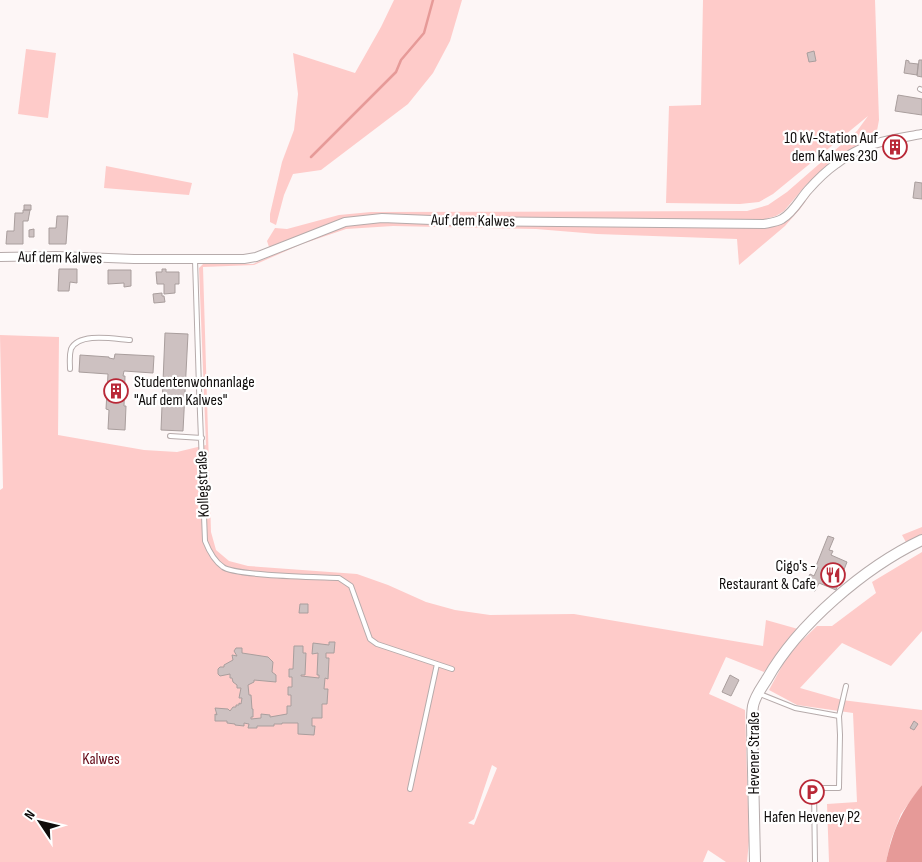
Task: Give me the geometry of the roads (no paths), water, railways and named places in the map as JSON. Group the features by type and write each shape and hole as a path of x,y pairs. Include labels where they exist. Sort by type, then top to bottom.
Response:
{"street":[{"name":"Auf dem Kalwes","path":"0,257 57,256 195,260 256,257 345,222 382,218 456,221 764,224 782,219 791,212 808,190 824,174 858,150 882,141 922,134"},
{"name":"Hevener Straße","path":"755,862 752,725 753,705 758,694 773,667 808,624 874,568 903,549 922,540"}],"lane":[{"name":"Kollegstraße","path":"195,260 198,388 206,542 209,553 223,567 239,572 339,578 345,580 352,589 370,639 377,644 437,664"},
{"path":"70,369 70,356 76,342 90,338 130,340"},
{"path":"170,436 202,438"},
{"path":"410,789 437,664 452,669"},
{"path":"815,862 814,788 839,788 839,716 846,686"},
{"path":"758,694 795,708 839,716"}],"waterway":[{"path":"311,157 396,72 401,60 424,33 433,0"}],"place":[{"name":"10 kV-Station Auf dem Kalwes 230","path":"895,147"},
{"name":"Studentenwohnanlage \"Auf dem Kalwes\"","path":"116,391"},
{"name":"Cigo's - Restaurant & Cafe","path":"833,575"},
{"name":"Hafen Heveney P2","path":"812,792"}],"park label":[{"name":"Kalwes","path":"101,759"}]}
